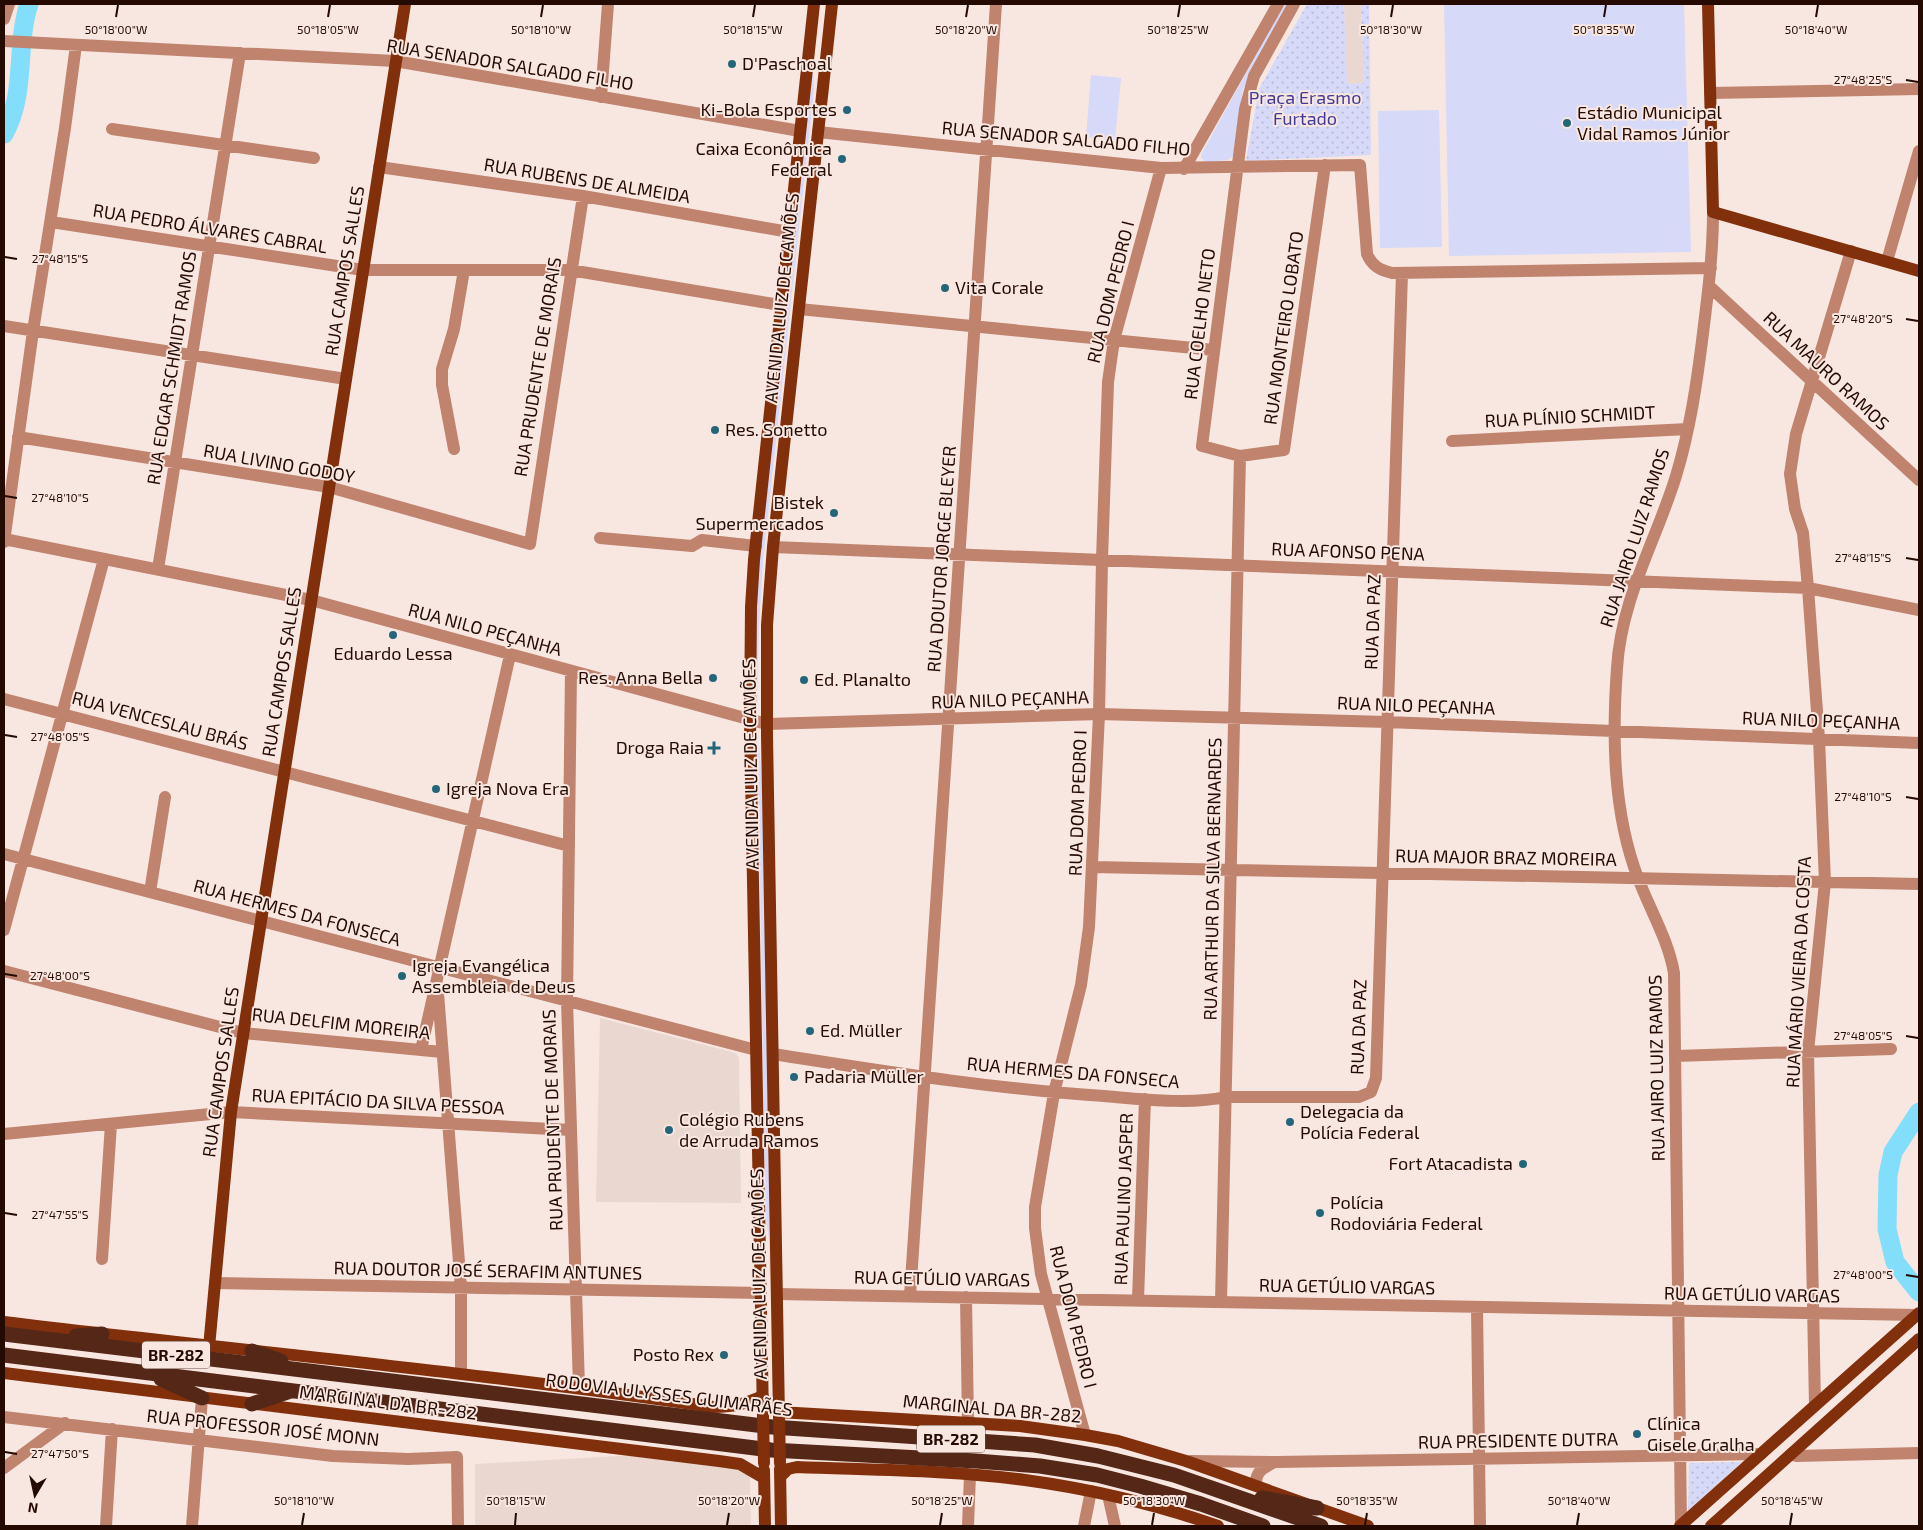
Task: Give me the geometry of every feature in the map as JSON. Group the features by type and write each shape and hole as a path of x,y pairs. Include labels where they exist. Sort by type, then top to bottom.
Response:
{"highway":[{"name":"RODOVIA ULYSSES GUIMARÃES","path":"4,1334 772,1428 1036,1445 1129,1462 1238,1496 1321,1526"},
{"path":"41,1338 102,1334"},
{"path":"252,1351 311,1371"},
{"name":"BR-282","path":"4,1354 771,1450 1006,1462 1040,1466 1097,1475 1140,1486 1201,1504 1263,1526"},
{"path":"149,1373 202,1398"},
{"path":"252,1404 293,1391"},
{"path":"1238,1496 1270,1499 1317,1508"}],"main road":[{"name":"RUA CAMPOS SALLES","path":"209,1347 231,1112 404,4"},
{"name":"AVENIDA LUIZ DE CAMÕES","path":"765,1526 750,721 752,607 756,546 780,306 814,4"},
{"name":"AVENIDA LUIZ DE CAMÕES","path":"781,1526 767,724 767,624 773,547 832,4"},
{"name":"RUA JAIRO LUIZ RAMOS","path":"1708,4 1713,212"},
{"path":"1713,212 1919,271"},
{"path":"761,1293 777,1294"},
{"path":"1681,1526 1918,1314"},
{"name":"MARGINAL DA BR-282","path":"4,1322 209,1347 461,1373 713,1406 731,1407 743,1405 763,1396"},
{"path":"1712,1526 1919,1339"},
{"name":"MARGINAL DA BR-282","path":"4,1373 719,1461 740,1464 764,1478"},
{"name":"MARGINAL DA BR-282","path":"779,1414 1020,1426 1118,1441 1186,1461 1368,1526"},
{"path":"780,1477 788,1469 797,1467 970,1475 1024,1480 1108,1495 1218,1526"}],"street":[{"path":"4,19 10,4"},
{"path":"601,97 608,4"},
{"name":"RUA DOUTOR JORGE BLEYER","path":"910,1296 996,4"},
{"path":"1184,169 1278,4"},
{"name":"RUA COELHO NETO","path":"1240,456 1202,446 1245,109 1250,87 1259,67 1294,4"},
{"name":"RUA SENADOR SALGADO FILHO","path":"5,41 396,61 800,131"},
{"path":"4,540 76,45"},
{"name":"RUA EDGAR SCHMIDT RAMOS","path":"158,569 240,53"},
{"path":"1710,93 1919,89"},
{"path":"112,129 314,158"},
{"name":"RUA SENADOR SALGADO FILHO","path":"818,132 1161,168 1238,168 1360,164 1367,254 1370,262 1377,268 1385,271 1402,273"},
{"path":"1887,261 1919,151"},
{"name":"RUA MONTEIRO LOBATO","path":"1240,456 1284,450 1325,165"},
{"name":"RUA RUBENS DE ALMEIDA","path":"379,167 583,196 789,232"},
{"name":"RUA DOM PEDRO I","path":"1085,1435 1041,1274 1035,1228 1035,1207 1054,1093 1086,957 1093,867 1099,714 1108,382 1114,340 1161,168"},
{"name":"RUA PRUDENTE DE MORAIS","path":"530,544 570,270 583,196"},
{"name":"RUA JAIRO LUIZ RAMOS","path":"1681,1526 1675,982 1671,955 1638,878 1627,844 1620,813 1617,788 1617,668 1619,641 1624,615 1674,480 1688,429 1709,286 1713,212"},
{"name":"RUA PEDRO ÁLVARES CABRAL","path":"51,222 363,270 570,270 780,306"},
{"name":"RUA MÁRIO VIEIRA DA COSTA","path":"1816,1405 1808,1052 1825,882 1819,739 1808,588 1803,533 1795,509 1790,474 1796,434 1851,251"},
{"path":"1402,273 1711,268"},
{"path":"454,449 442,385 442,369 454,329 464,270"},
{"name":"RUA DA PAZ","path":"1371,1092 1376,1078 1402,273"},
{"name":"RUA MAURO RAMOS","path":"1709,286 1919,480"},
{"path":"799,309 1214,350"},
{"path":"4,326 346,379"},
{"name":"RUA PLÍNIO SCHMIDT","path":"1452,441 1688,429"},
{"name":"RUA LIVINO GODOY","path":"18,438 329,487 530,544"},
{"name":"RUA ARTHUR DA SILVA BERNARDES","path":"1220,1302 1240,456"},
{"path":"600,538 692,546 702,540 756,546"},
{"name":"RUA NILO PEÇANHA","path":"4,540 311,600 750,721 767,724 1099,714 1387,722 1919,743"},
{"name":"RUA AFONSO PENA","path":"773,547 1808,588 1919,610"},
{"path":"4,930 104,559"},
{"path":"421,1050 510,655"},
{"name":"RUA PRUDENTE DE MORAIS","path":"571,671 567,1000 579,1387"},
{"name":"RUA VENCESLAU BRÁS","path":"4,699 569,846"},
{"path":"150,892 165,797"},
{"name":"RUA HERMES DA FONSECA","path":"4,854 756,1050"},
{"name":"RUA MAJOR BRAZ MOREIRA","path":"1093,867 1919,884"},
{"name":"RUA DELFIM MOREIRA","path":"4,971 244,1033 442,1052"},
{"path":"436,981 461,1288 461,1373"},
{"path":"1676,1056 1891,1049"},
{"name":"RUA HERMES DA FONSECA","path":"773,1054 925,1078 1054,1093 1145,1099 1209,1100 1225,1097 1359,1097 1371,1092"},
{"name":"RUA PAULINO JASPER","path":"1138,1300 1145,1099"},
{"name":"RUA EPITÁCIO DA SILVA PESSOA","path":"4,1134 231,1112 571,1130"},
{"path":"102,1259 111,1124"},
{"name":"RUA DOUTOR JOSÉ SERAFIM ANTUNES","path":"215,1283 761,1293"},
{"name":"RUA GETÚLIO VARGAS","path":"777,1294 1918,1314"},
{"path":"966,1297 968,1423"},
{"path":"1477,1307 1480,1526"},
{"path":"192,1526 202,1398"},
{"name":"RUA PROFESSOR JOSÉ MONN","path":"4,1417 364,1458 457,1457 458,1526"},
{"path":"4,1468 65,1423"},
{"path":"106,1526 112,1429"},
{"path":"1792,1454 1796,1456 1919,1453"},
{"name":"RUA PRESIDENTE DUTRA","path":"1186,1461 1276,1462 1760,1454"},
{"path":"1256,1485 1260,1470 1276,1462"},
{"path":"968,1526 970,1475"},
{"path":"1084,1526 1091,1491"},
{"path":"1108,1495 1115,1526"}],"shaded area":[{"path":"1344,4 1361,4 1364,83 1346,84"},
{"name":"Colégio Rubens de Arruda Ramos","path":"600,1018 736,1053 739,1058 741,1203 596,1202"},
{"path":"637,1455 729,1465 748,1472 750,1479 751,1526 475,1526 475,1464"}],"green space":[{"path":"1284,4 1290,4 1243,89 1233,156 1228,160 1206,162 1201,158 1201,155"},
{"name":"Praça Erasmo Furtado","path":"1307,4 1344,4 1347,84 1364,83 1361,4 1369,4 1371,155 1246,161 1259,89"},
{"name":"Estádio Municipal Vidal Ramos Júnior","path":"1444,4 1684,4 1691,252 1449,256"},
{"path":"813,68 814,90 763,561 757,707 754,613"},
{"path":"1091,75 1121,78 1115,140 1086,137"},
{"path":"1439,110 1442,247 1380,248 1378,111"},
{"path":"756,743 759,745 765,816 770,1275 769,1240 765,1212 760,878 754,747"},
{"path":"1742,1462 1688,1511 1689,1463"}],"waterway":[{"path":"4,134 16,102 22,37 29,4"},
{"path":"1919,1112 1893,1152 1888,1175 1887,1229 1895,1262 1919,1292"}],"place":[{"name":"D'Paschoal","path":"732,64"},
{"name":"Ki-Bola Esportes","path":"847,110"},
{"name":"Estádio Municipal Vidal Ramos Júnior","path":"1567,123"},
{"name":"Caixa Econômica Federal","path":"842,159"},
{"name":"Vita Corale","path":"945,288"},
{"name":"Res. Sonetto","path":"715,430"},
{"name":"Bistek Supermercados","path":"834,513"},
{"name":"Eduardo Lessa","path":"393,635"},
{"name":"Res. Anna Bella","path":"713,678"},
{"name":"Ed. Planalto","path":"804,680"},
{"name":"Droga Raia","path":"714,748"},
{"name":"Igreja Nova Era","path":"436,789"},
{"name":"Igreja Evangélica Assembleia de Deus","path":"402,976"},
{"name":"Ed. Müller","path":"810,1031"},
{"name":"Padaria Müller","path":"794,1077"},
{"name":"Delegacia da Polícia Federal","path":"1290,1122"},
{"name":"Colégio Rubens de Arruda Ramos","path":"669,1130"},
{"name":"Fort Atacadista","path":"1523,1164"},
{"name":"Polícia Rodoviária Federal","path":"1320,1213"},
{"name":"Posto Rex","path":"724,1355"},
{"name":"Clínica Gisele Gralha","path":"1637,1434"}]}
